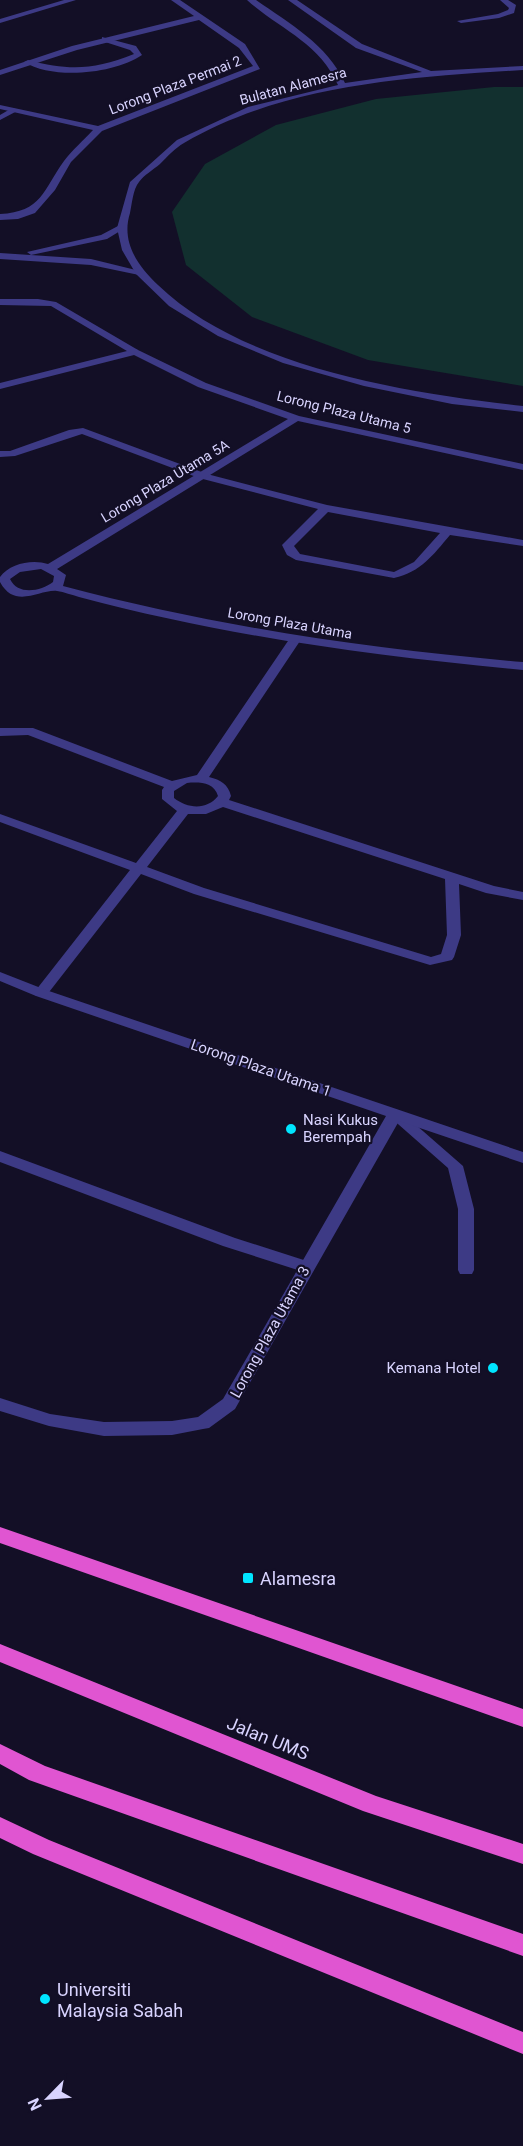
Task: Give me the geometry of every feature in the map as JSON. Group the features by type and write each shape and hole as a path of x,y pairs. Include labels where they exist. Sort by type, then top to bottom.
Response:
{"highway":[{"path":"0,1535 523,1718"},
{"name":"Jalan UMS","path":"0,1653 371,1804 523,1854"},
{"path":"0,1753 38,1773 523,1945"},
{"path":"0,1827 41,1847 523,2043"}],"street":[{"path":"0,30 2,27 0,22 72,0"},
{"name":"Lorong Plaza Permai 2","path":"0,217 18,216 32,211 52,188 68,160 99,129 257,67 242,46 175,0"},
{"path":"251,0 321,50 337,71 342,86"},
{"path":"292,0 358,46 433,73"},
{"path":"461,21 499,16 511,11 513,7 504,0"},
{"path":"0,73 28,62 105,39 201,17"},
{"path":"28,62 57,70 85,72 138,55 133,48 105,39"},
{"name":"Bulatan Alamesra","path":"121,228 134,182 180,142 251,109 342,86 433,73 523,68"},
{"path":"0,107 99,129"},
{"path":"0,118 15,110"},
{"path":"0,256 104,237 121,228 126,250 139,272 172,304 221,334 286,361 364,383 452,400 523,408"},
{"path":"0,256 91,262 139,272"},
{"name":"Lorong Plaza Utama 5","path":"0,302 53,304 135,352 202,386 296,418 523,467"},
{"path":"0,386 135,352"},
{"name":"Lorong Plaza Utama 5A","path":"50,568 203,477 296,418"},
{"path":"0,454 11,454 73,432 83,431 203,477 326,508 523,543"},
{"path":"326,508 288,545 291,553 296,557 394,575 407,573 416,568 447,531"},
{"path":"34,566 50,568 60,575 59,583 55,587 32,593 15,590 5,584 5,569 34,566"},
{"name":"Lorong Plaza Utama","path":"55,587 129,607 294,641 406,656 523,666"},
{"path":"0,599 15,590"},
{"path":"201,779 294,641"},
{"path":"0,732 29,731 172,785"},
{"path":"201,779 220,785 225,796 222,802 210,808 185,809 177,807 168,799 168,790 172,785 185,780 201,779"},
{"path":"222,802 491,890 523,896"},
{"path":"41,993 185,809"},
{"path":"0,818 199,891 430,961 447,957 454,935 452,877"},
{"name":"Lorong Plaza Utama 1","path":"0,976 41,993 523,1158"},
{"path":"395,1114 455,1166 466,1209 466,1270"},
{"name":"Lorong Plaza Utama 3","path":"0,1404 49,1420 104,1428 172,1428 203,1423 229,1404 395,1114"},
{"path":"0,1156 229,1242 307,1267"}],"green space":[{"path":"494,87 523,87 523,386 368,360 252,317 186,265 172,212 205,164 276,125 376,99"}],"place":[{"name":"Nasi Kukus Berempah","path":"291,1129"},
{"name":"Kemana Hotel","path":"493,1368"},
{"name":"Alamesra","path":"248,1578"},
{"name":"Universiti Malaysia Sabah","path":"45,1999"}]}
